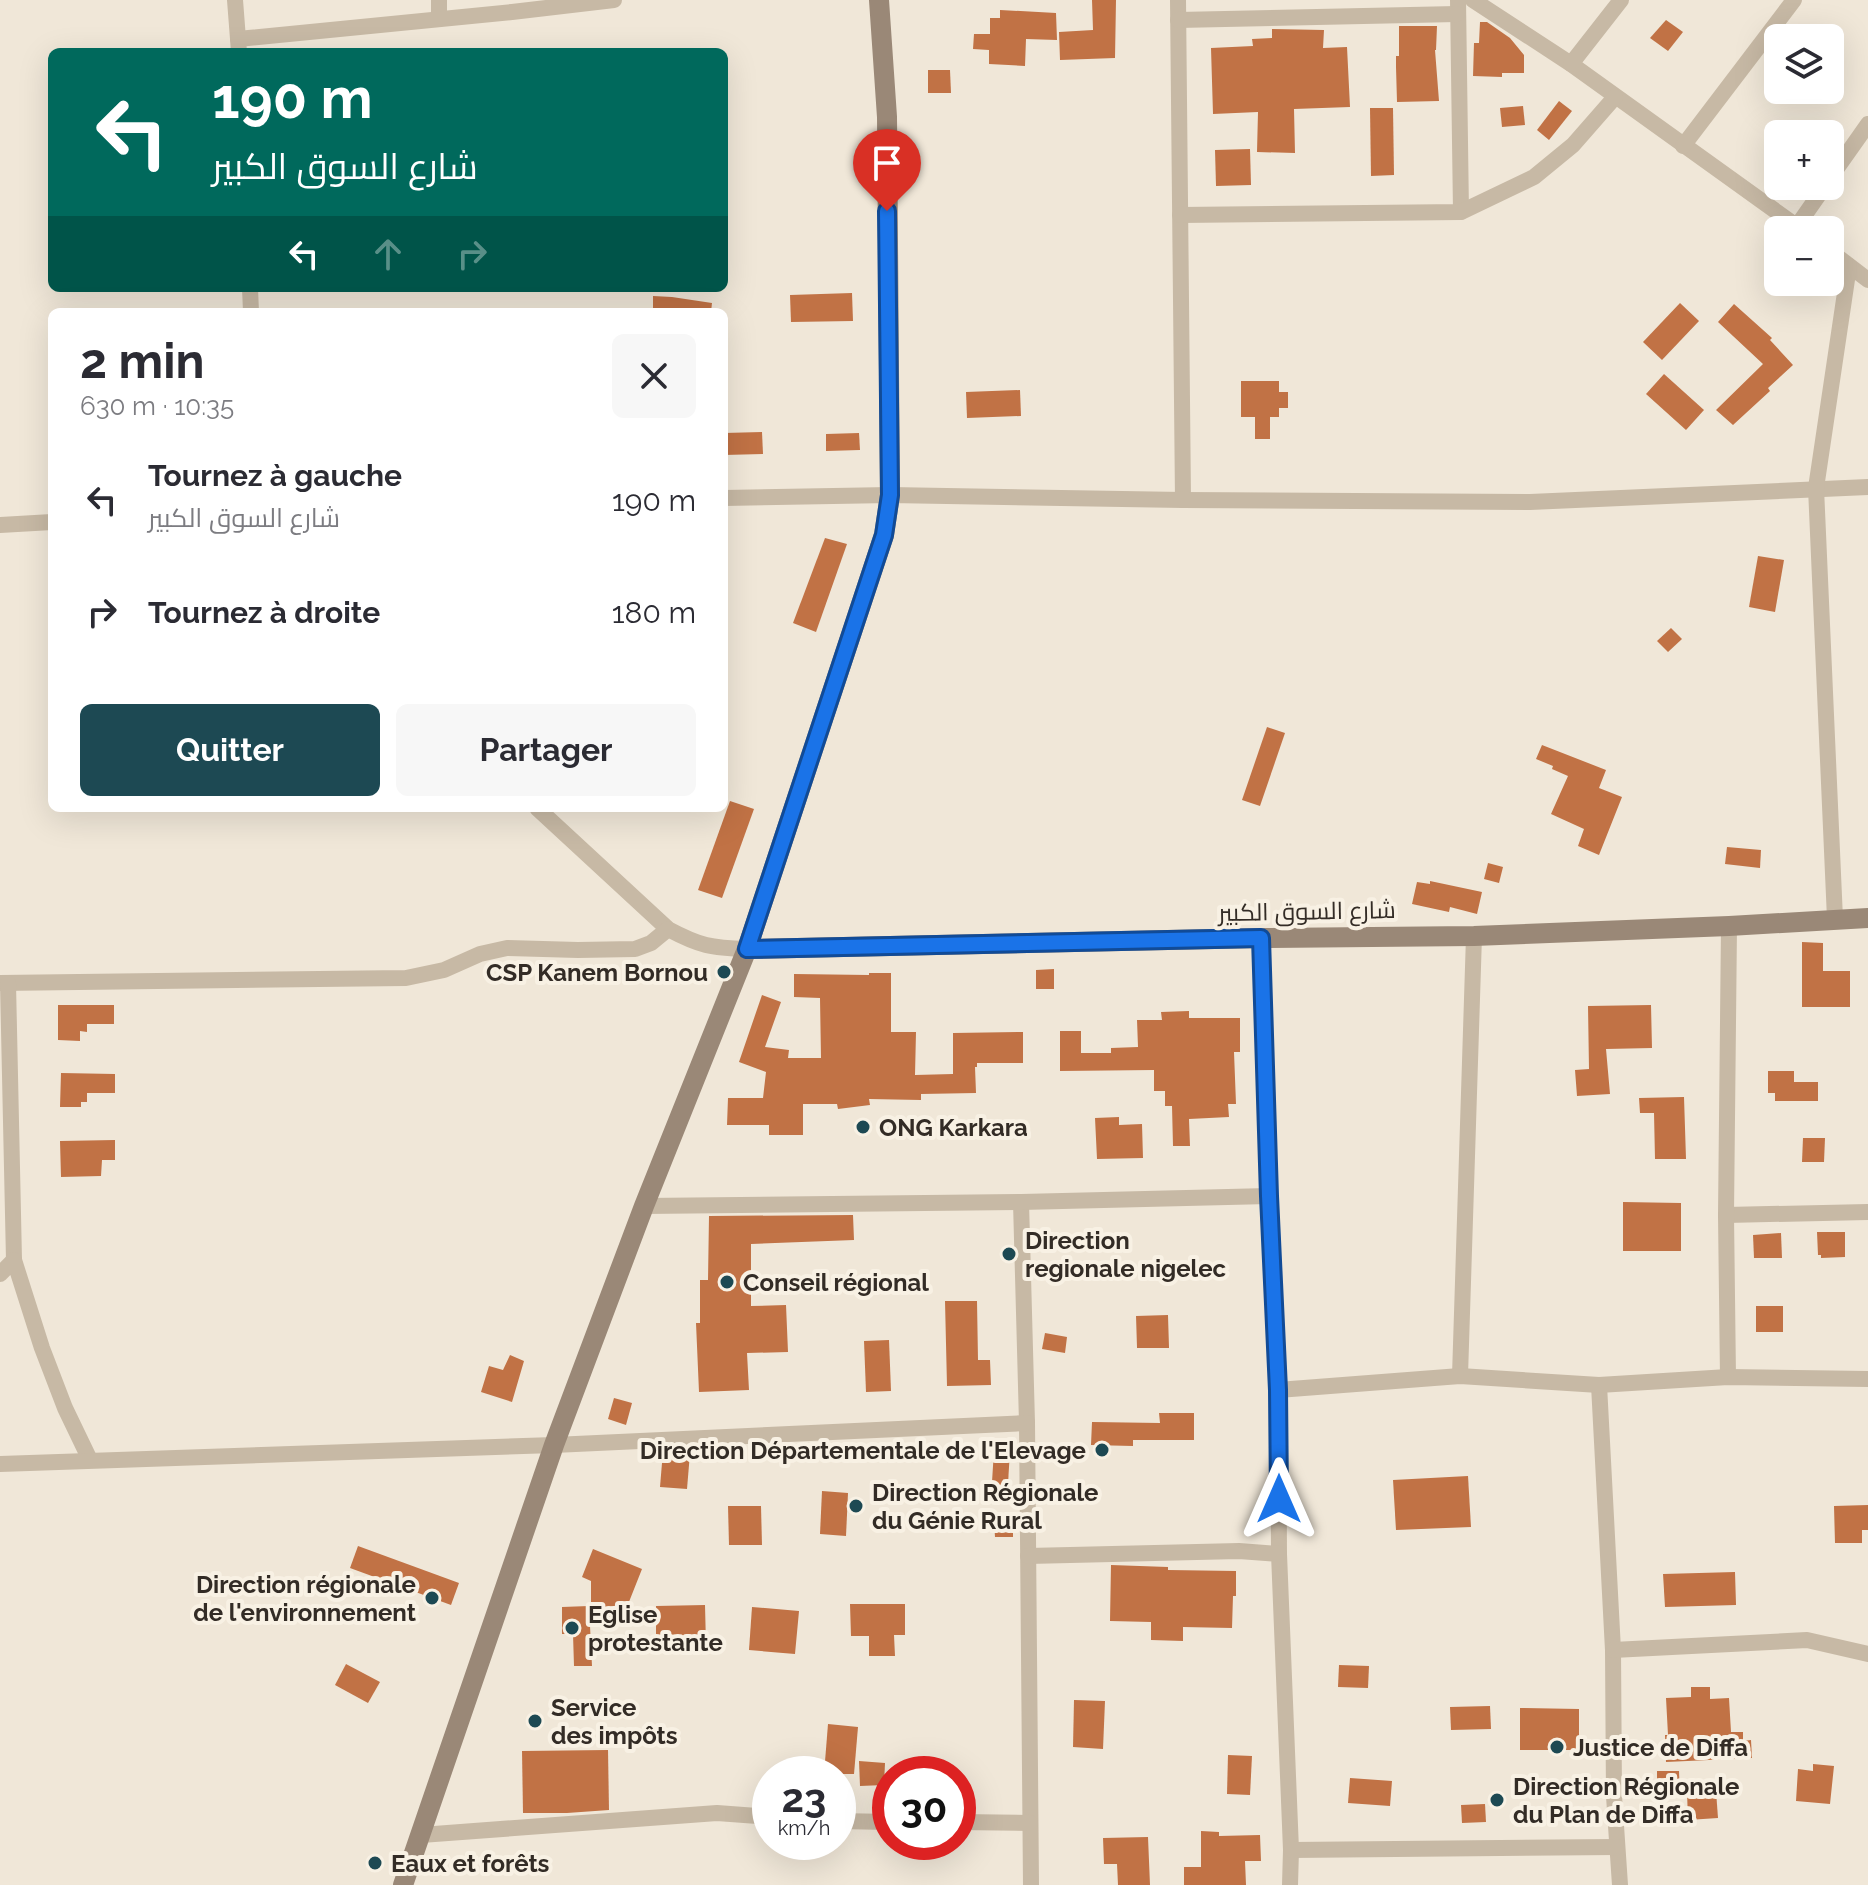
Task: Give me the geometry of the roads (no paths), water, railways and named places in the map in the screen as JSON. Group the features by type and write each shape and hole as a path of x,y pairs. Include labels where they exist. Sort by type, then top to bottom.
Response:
{"street":[{"path":"235,0 238,46 614,0"},
{"path":"439,0 439,19"},
{"path":"403,1885 554,1445 644,1206 747,949 884,535 890,495 887,117 879,0"},
{"path":"1178,0 1183,500"},
{"path":"1473,0 1571,64 1782,216"},
{"path":"1571,64 1621,0"},
{"path":"1683,146 1794,0"},
{"path":"1178,20 1458,7 1461,212"},
{"path":"1180,215 1461,212 1534,177 1573,145 1615,97"},
{"path":"1844,158 1868,124"},
{"path":"1844,262 1868,280"},
{"path":"1835,919 1816,488 1849,266"},
{"path":"728,498 890,495 1530,502 1868,487"},
{"path":"0,525 48,522"},
{"path":"541,812 668,929 693,942 715,948 747,949"},
{"name":"شارع السوق الكبير","path":"747,949 1474,936 1868,918"},
{"path":"1728,1377 1729,926"},
{"path":"90,1460 65,1408 42,1348 14,1260 4,983 406,978 444,970 480,954 507,948 635,949 651,943 668,929"},
{"path":"1460,1376 1474,936"},
{"path":"1261,938 1278,1390 1279,1554 1290,1885"},
{"path":"644,1206 1269,1196"},
{"path":"1021,1202 1027,1423 1031,1885"},
{"path":"1726,1215 1868,1212"},
{"path":"0,1274 14,1260"},
{"path":"1278,1390 1460,1376 1599,1385 1728,1377 1868,1379"},
{"path":"1599,1385 1613,1650 1614,1796 1620,1885"},
{"path":"0,1464 554,1445 1027,1423"},
{"path":"1028,1556 1239,1551 1279,1554"},
{"path":"1613,1650 1807,1640 1868,1654"},
{"path":"421,1835 717,1813 752,1816"},
{"path":"976,1822 1030,1823"},
{"path":"1291,1850 1617,1847"}],"place":[{"name":"CSP Kanem Bornou","path":"724,972"},
{"name":"ONG Karkara","path":"863,1127"},
{"name":"Direction regionale nigelec","path":"1009,1254"},
{"name":"Conseil régional","path":"727,1282"},
{"name":"Direction Départementale de l'Elevage","path":"1102,1450"},
{"name":"Direction Régionale du Génie Rural","path":"856,1506"},
{"name":"Direction régionale de l'environnement","path":"432,1598"},
{"name":"Eglise protestante","path":"572,1628"},
{"name":"Service des impôts","path":"535,1721"},
{"name":"Justice de Diffa","path":"1557,1747"},
{"name":"Direction Régionale du Plan de Diffa","path":"1497,1800"},
{"name":"Eaux et forêts","path":"375,1863"}]}
